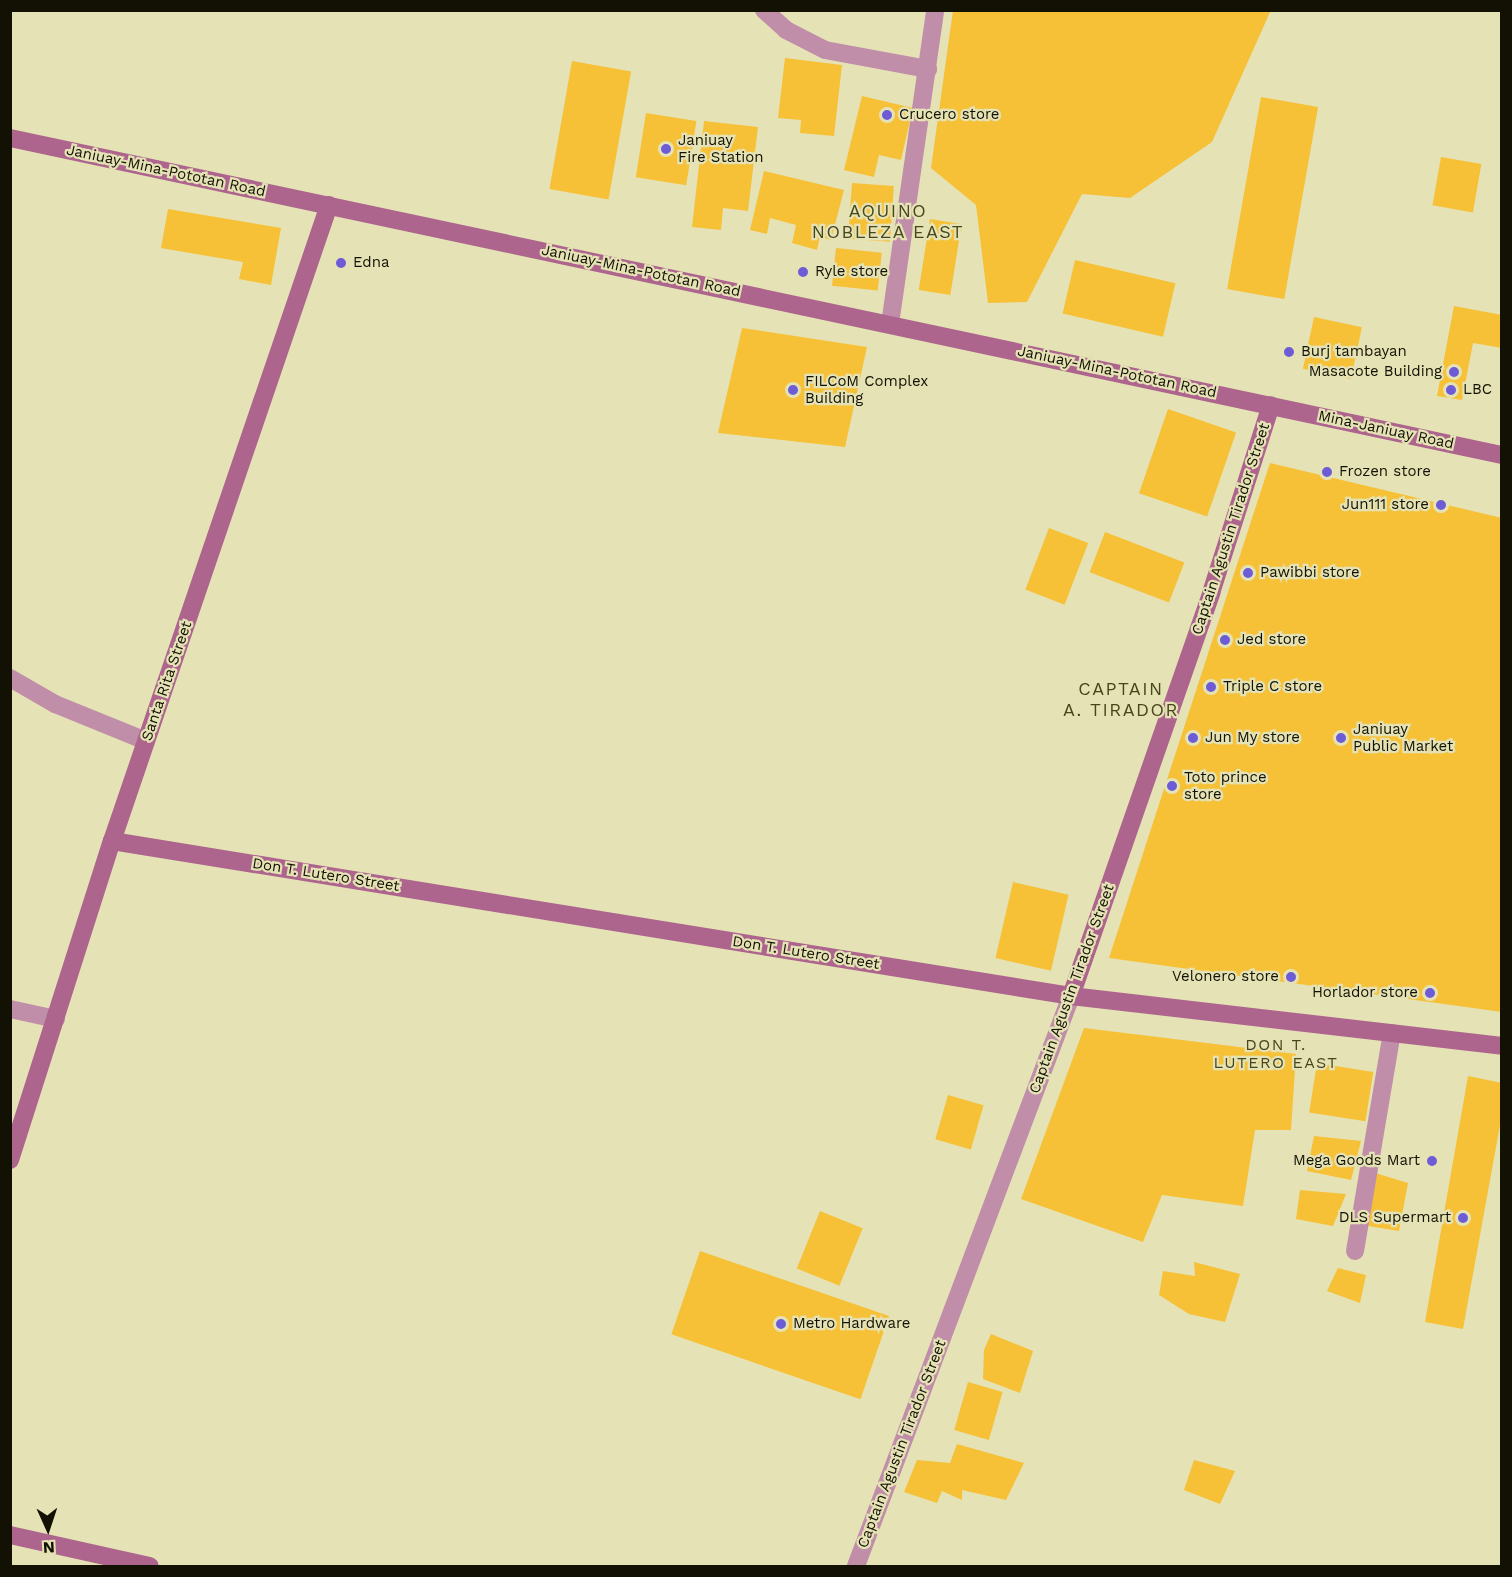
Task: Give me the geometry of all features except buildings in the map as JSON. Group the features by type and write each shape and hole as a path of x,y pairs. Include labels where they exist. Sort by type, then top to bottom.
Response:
{"main road":[{"name":"Janiuay-Mina-Pototan Road","path":"10,138 1271,405"},
{"name":"Santa Rita Street","path":"10,1160 112,841 329,205"},
{"name":"Mina-Janiuay Road","path":"1271,405 1502,454"},
{"name":"Captain Agustin Tirador Street","path":"1071,996 1211,593 1271,405"},
{"name":"Don T. Lutero Street","path":"112,841 1071,996 1502,1046"},
{"path":"10,1535 150,1566"}],"street":[{"path":"764,10 786,30 825,50 928,69"},
{"path":"890,324 935,10"},
{"path":"10,678 55,705 146,741"},
{"name":"Captain Agustin Tirador Street","path":"856,1566 1071,996"},
{"path":"10,1009 56,1019"},
{"path":"1355,1251 1392,1034"}],"place":[{"name":"Crucero store","path":"887,115"},
{"name":"Janiuay Fire Station","path":"666,149"},
{"name":"Edna","path":"341,263"},
{"name":"Ryle store","path":"803,272"},
{"name":"Burj tambayan","path":"1289,352"},
{"name":"Masacote Building","path":"1454,372"},
{"name":"FILCoM Complex Building","path":"793,390"},
{"name":"LBC","path":"1451,390"},
{"name":"Frozen store","path":"1327,472"},
{"name":"Jun111 store","path":"1441,505"},
{"name":"Pawibbi store","path":"1248,573"},
{"name":"Jed store","path":"1225,640"},
{"name":"Triple C store","path":"1211,687"},
{"name":"Jun My store","path":"1193,738"},
{"name":"Janiuay Public Market","path":"1341,738"},
{"name":"Toto prince store","path":"1172,786"},
{"name":"Velonero store","path":"1291,977"},
{"name":"Horlador store","path":"1430,993"},
{"name":"Mega Goods Mart","path":"1432,1161"},
{"name":"DLS Supermart","path":"1463,1218"},
{"name":"Metro Hardware","path":"781,1324"}],"district":[{"name":"AQUINO NOBLEZA EAST","path":"888,222"},
{"name":"CAPTAIN A. TIRADOR","path":"1121,700"},
{"name":"DON T. LUTERO EAST","path":"1276,1054"}]}
